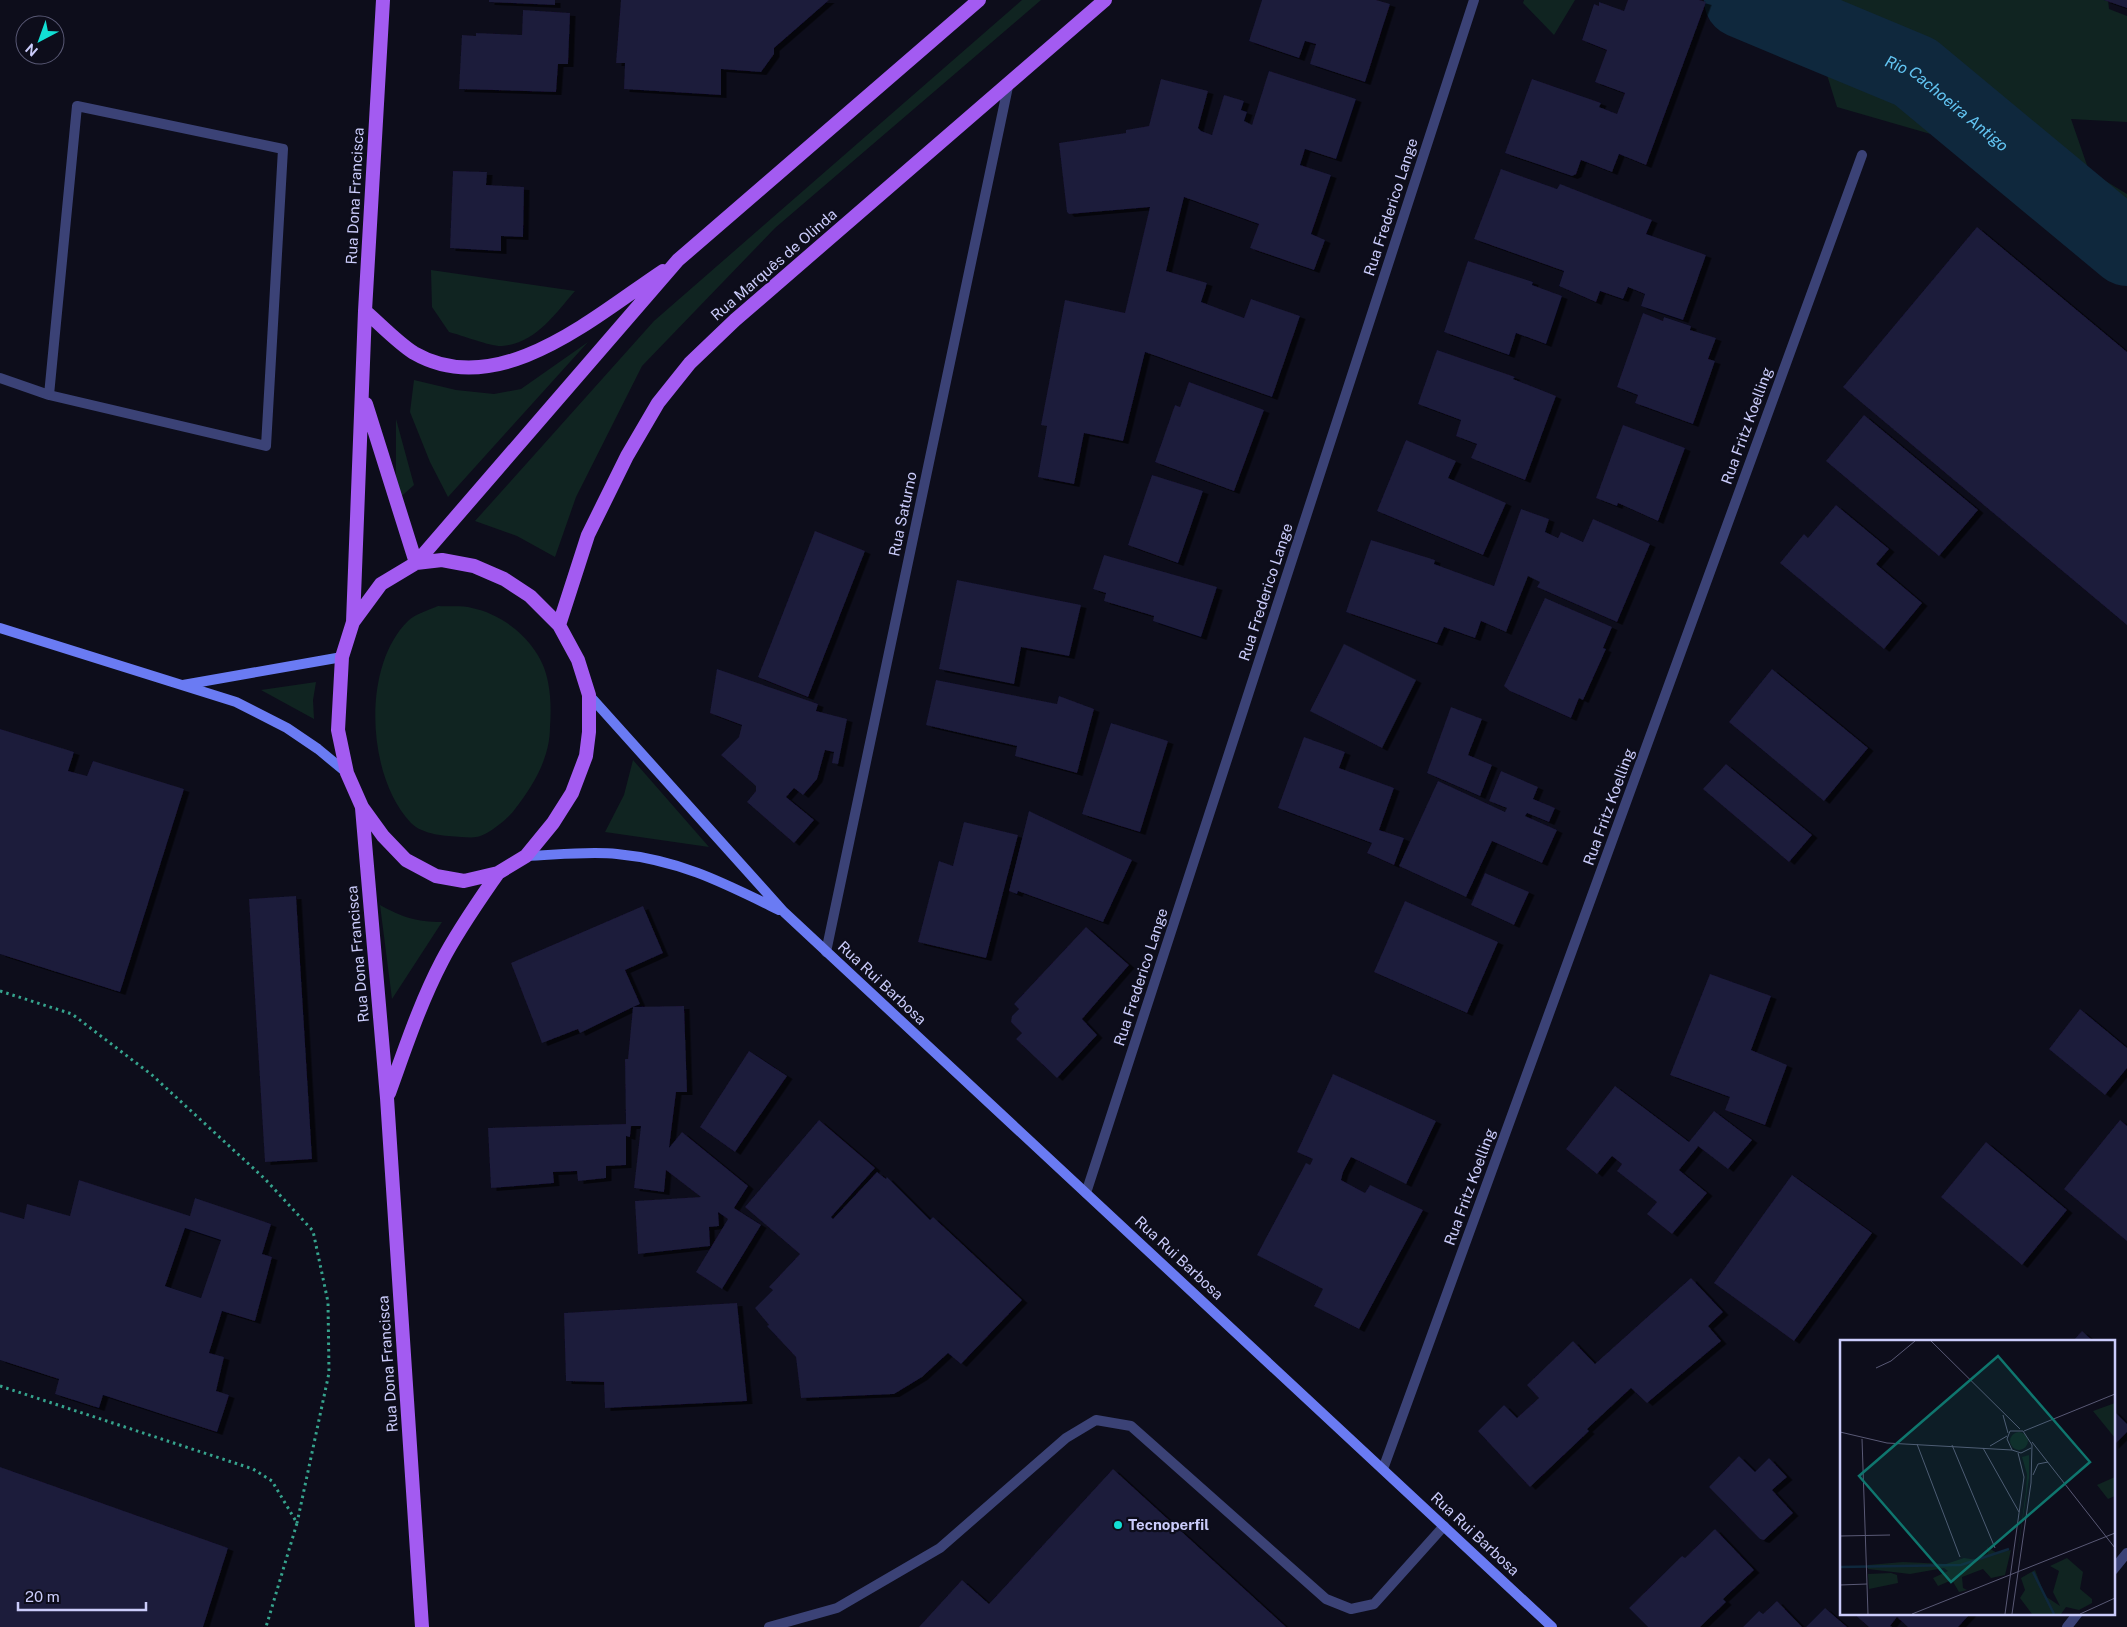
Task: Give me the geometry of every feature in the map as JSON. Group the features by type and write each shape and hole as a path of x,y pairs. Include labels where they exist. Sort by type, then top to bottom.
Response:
{"main road":[{"name":"Rua Dona Francisca","path":"353,622 365,311 383,0"},
{"path":"365,311 414,353 453,368 497,366 527,356 568,335 678,260 979,0"},
{"name":"Rua Marquês de Olinda","path":"559,625 588,535 626,456 658,403 690,363 742,314 1104,0"},
{"path":"416,562 442,560 466,564 504,579 530,596 559,625 578,660 589,695 589,732 586,756 572,793 553,823 526,856 498,873 464,881 436,876 406,860 383,836 362,807 347,773 338,730 342,657 353,622 381,584 416,562 678,260"},
{"name":"Rua Dona Francisca","path":"363,393 416,562"},
{"path":"0,628 236,702 287,728 318,749 347,773"},
{"path":"181,685 342,657"},
{"name":"Rua Rui Barbosa","path":"589,695 784,912 1552,1627"},
{"name":"Rua Dona Francisca","path":"362,807 387,1098 422,1627"},
{"name":"Rua Rui Barbosa","path":"526,856 616,853 660,860 704,874 784,912"},
{"name":"Rua Dona Francisca","path":"387,1098 418,1015 441,963 454,939 498,873"}],"street":[{"name":"Rua Frederico Lange","path":"1086,1193 1474,0"},
{"name":"Rua Saturno","path":"826,952 1009,82"},
{"path":"0,378 49,395 266,446 284,149 77,106 49,395"},
{"name":"Rua Fritz Koelling","path":"1383,1469 1862,155"},
{"path":"768,1627 837,1608 940,1548 1066,1438 1096,1420 1131,1426 1326,1599 1351,1610 1374,1604 1444,1526"},
{"path":"2114,1569 2127,1553"},
{"path":"2067,1627 2077,1614"}],"path":[{"path":"0,991 72,1014 152,1075 265,1179 313,1231 328,1302 329,1373 297,1523 266,1627"},
{"path":"0,1386 253,1468 272,1481 297,1523"}],"green space":[{"path":"1022,0 1041,0 775,228 642,366 576,497 555,557 517,536 475,521 654,321"},
{"path":"1524,0 1575,0 1554,35 1523,3"},
{"path":"1750,0 2108,0 2109,9 2127,16 2127,122 2071,119 2089,171 2127,194 2127,272 2040,197 1934,135 1837,107 1818,46"},
{"path":"431,270 575,291 552,318 535,334 514,344 497,346 449,332 432,307"},
{"path":"588,342 448,497 430,462 410,412 414,380 456,390 494,394 521,389"},
{"path":"396,419 414,485 396,501"},
{"path":"438,606 472,608 498,617 510,625 521,634 539,656 549,688 551,710 549,738 544,761 528,791 512,813 492,830 476,837 455,837 435,834 422,830 411,823 396,803 385,779 378,751 375,722 377,693 382,666 393,641 408,621 418,614"},
{"path":"316,682 313,700 314,719 261,690"},
{"path":"633,760 709,847 605,832 624,795"},
{"path":"380,905 410,918 442,922 392,999"}],"building":[{"path":"489,0 555,0 555,5 489,2"},
{"path":"621,0 829,0 774,48 774,54 761,72 721,69 721,95 624,89 625,63 616,63"},
{"path":"1262,0 1376,0 1390,4 1365,82 1310,64 1316,44 1305,41 1299,58 1249,41"},
{"path":"1628,0 1699,0 1706,2 1646,165 1619,154 1612,172 1581,160 1576,174 1572,176 1505,153 1532,79 1601,103 1599,107 1617,114 1625,93 1595,82 1607,50 1582,40 1594,4 1599,6 1599,2 1624,11"},
{"path":"2104,0 2127,0 2127,8"},
{"path":"523,10 570,13 568,64 558,64 556,92 459,89 462,35 476,36 476,33 522,35"},
{"path":"1269,71 1356,99 1336,159 1305,149 1300,165 1331,175 1311,234 1325,240 1314,270 1250,248 1259,224 1184,197 1166,271 1207,283 1201,302 1244,318 1251,299 1300,316 1272,397 1145,352 1123,441 1084,433 1074,484 1038,477 1047,426 1041,425 1065,300 1125,313 1150,207 1069,214 1067,212 1059,143 1126,133 1126,130 1149,126 1161,79 1208,91 1198,128 1201,131 1212,135 1224,95 1244,101 1241,110 1247,112 1244,121 1252,125"},
{"path":"1501,169 1557,189 1560,184 1652,220 1646,234 1706,255 1683,320 1641,306 1645,294 1628,287 1623,299 1600,291 1596,302 1559,286 1564,271 1474,239"},
{"path":"453,171 487,172 486,185 524,187 523,237 501,236 501,251 450,248"},
{"path":"1977,227 2127,352 2127,625 1843,387"},
{"path":"1468,261 1533,282 1532,285 1562,296 1546,344 1516,333 1509,355 1444,332"},
{"path":"1643,313 1663,321 1664,317 1691,326 1690,330 1716,338 1708,359 1715,361 1693,424 1635,403 1638,395 1617,387"},
{"path":"1437,350 1515,377 1513,379 1556,396 1525,480 1471,458 1477,444 1456,436 1461,420 1418,404"},
{"path":"1189,382 1264,410 1234,491 1155,462 1175,405 1180,407"},
{"path":"1864,415 1978,510 1939,556 1826,461"},
{"path":"1623,425 1685,448 1658,521 1618,503 1617,506 1596,498"},
{"path":"1406,440 1456,461 1448,478 1506,503 1483,555 1377,511"},
{"path":"1152,475 1203,491 1178,563 1128,545"},
{"path":"1836,505 1889,549 1876,564 1922,603 1884,649 1780,563 1804,534 1808,538"},
{"path":"1521,509 1549,519 1545,532 1558,538 1561,532 1583,542 1593,519 1650,544 1617,622 1537,587 1540,582 1528,576 1506,632 1481,621 1475,638 1444,627 1437,643 1346,612 1371,540 1435,560 1434,564 1494,586"},
{"path":"815,531 865,551 808,697 758,677"},
{"path":"1104,555 1217,587 1201,637 1153,621 1154,616 1104,601 1106,593 1093,589"},
{"path":"957,580 1081,605 1069,656 1021,647 1014,684 939,669"},
{"path":"1545,598 1612,627 1603,648 1606,649 1583,700 1579,698 1571,718 1510,691 1504,686"},
{"path":"1344,644 1416,680 1382,748 1310,711"},
{"path":"717,669 818,704 816,711 847,719 838,764 832,763 834,752 825,750 817,779 803,795 794,788 786,797 814,820 794,843 747,802 756,791 756,786 721,755 739,737 742,725 710,713"},
{"path":"1772,669 1868,748 1824,801 1729,722"},
{"path":"936,680 1057,704 1059,696 1094,709 1077,773 1015,756 1017,746 926,725"},
{"path":"1451,707 1482,719 1468,755 1492,765 1480,796 1427,773"},
{"path":"1111,723 1168,741 1140,832 1082,814"},
{"path":"0,729 74,752 68,771 87,776 93,761 184,789 120,992 0,954"},
{"path":"1304,737 1345,752 1339,768 1394,788 1379,830 1404,838 1394,865 1367,853 1372,843 1278,808"},
{"path":"1726,764 1812,835 1789,862 1703,789"},
{"path":"1501,771 1538,787 1533,799 1555,808 1549,822 1527,813 1525,816 1557,830 1542,863 1492,841 1466,897 1399,866 1438,781 1505,812 1507,808 1489,801"},
{"path":"1029,811 1132,860 1103,922 1018,891 1017,894 1009,891"},
{"path":"964,822 1018,835 986,958 918,942 939,861 953,866"},
{"path":"1485,873 1529,892 1514,925 1471,905"},
{"path":"296,896 312,1159 265,1162 249,899"},
{"path":"1405,901 1498,942 1467,1013 1374,972"},
{"path":"643,906 663,953 625,970 640,1004 580,1033 578,1029 542,1043 511,963"},
{"path":"1086,927 1129,965 1082,1019 1097,1035 1057,1078 1016,1039 1022,1033 1011,1022 1012,1016 1019,1009 1014,1004"},
{"path":"1710,974 1771,996 1751,1050 1787,1065 1765,1125 1725,1110 1730,1097 1670,1075"},
{"path":"684,1006 687,1092 676,1092 669,1148 682,1132 748,1186 734,1208 761,1225 722,1289 696,1272 728,1219 718,1212 719,1226 709,1227 710,1246 638,1254 635,1201 701,1197 666,1170 664,1192 634,1188 641,1126 631,1126 630,1137 626,1136 626,1165 606,1166 606,1178 578,1181 577,1171 553,1172 554,1183 491,1188 488,1128 626,1124 625,1059 628,1059 633,1007"},
{"path":"2080,1009 2127,1048 2127,1068 2105,1095 2049,1049"},
{"path":"749,1051 787,1076 735,1152 700,1127"},
{"path":"1333,1074 1436,1121 1406,1184 1351,1157 1343,1172 1341,1180 1365,1193 1370,1185 1423,1210 1359,1329 1314,1306 1323,1289 1257,1255 1306,1163 1310,1165 1313,1159 1297,1152"},
{"path":"1615,1086 1689,1142 1714,1111 1752,1140 1728,1169 1698,1146 1679,1170 1707,1193 1672,1234 1647,1214 1657,1202 1617,1171 1622,1164 1612,1156 1597,1174 1566,1149"},
{"path":"819,1120 875,1168 831,1217 833,1219 877,1172 886,1179 887,1177 930,1220 933,1217 1022,1300 961,1364 948,1353 922,1377 894,1394 801,1398 796,1357 767,1326 769,1325 755,1308 773,1290 769,1287 800,1254 745,1207"},
{"path":"2120,1120 2127,1126 2127,1241 2064,1189"},
{"path":"1986,1142 2067,1210 2022,1265 1941,1197"},
{"path":"1792,1175 1872,1233 1794,1341 1714,1283"},
{"path":"79,1180 190,1216 195,1198 271,1224 262,1254 272,1257 255,1321 222,1311 209,1353 224,1357 216,1391 229,1395 217,1432 103,1395 99,1408 55,1394 59,1379 0,1360 0,1212 24,1219 27,1204 70,1216","holes":["185,1228 221,1240 201,1298 165,1286"]},
{"path":"1691,1278 1723,1312 1708,1326 1721,1341 1647,1403 1631,1388 1587,1429 1589,1431 1530,1487 1478,1431 1504,1405 1517,1418 1539,1398 1527,1385 1573,1341 1595,1364"},
{"path":"737,1303 747,1401 605,1408 604,1382 566,1381 564,1313"},
{"path":"2082,1331 2092,1340 2074,1340"},
{"path":"2114,1411 2127,1424 2127,1432 2114,1445"},
{"path":"1739,1456 1755,1472 1769,1458 1787,1477 1772,1490 1793,1513 1764,1540 1760,1539 1709,1487"},
{"path":"0,1467 228,1548 203,1627 0,1627"},
{"name":"Tecnoperfil","path":"1113,1469 1286,1627 919,1627 962,1580 989,1604"},
{"path":"1715,1529 1754,1570 1723,1599 1726,1602 1700,1627 1648,1627 1629,1608 1682,1556 1685,1558"},
{"path":"1777,1601 1802,1627 1743,1627 1759,1611 1763,1614"},
{"path":"1825,1608 1847,1627 1806,1627"},
{"path":"1854,1614 1970,1614 1958,1627 1908,1627 1897,1617 1890,1626 1892,1627 1869,1627"}],"waterway":[{"name":"Rio Cachoeira Antigo","path":"1742,0 1915,72 2127,248"}],"place":[{"name":"Tecnoperfil","path":"1118,1525"}]}
